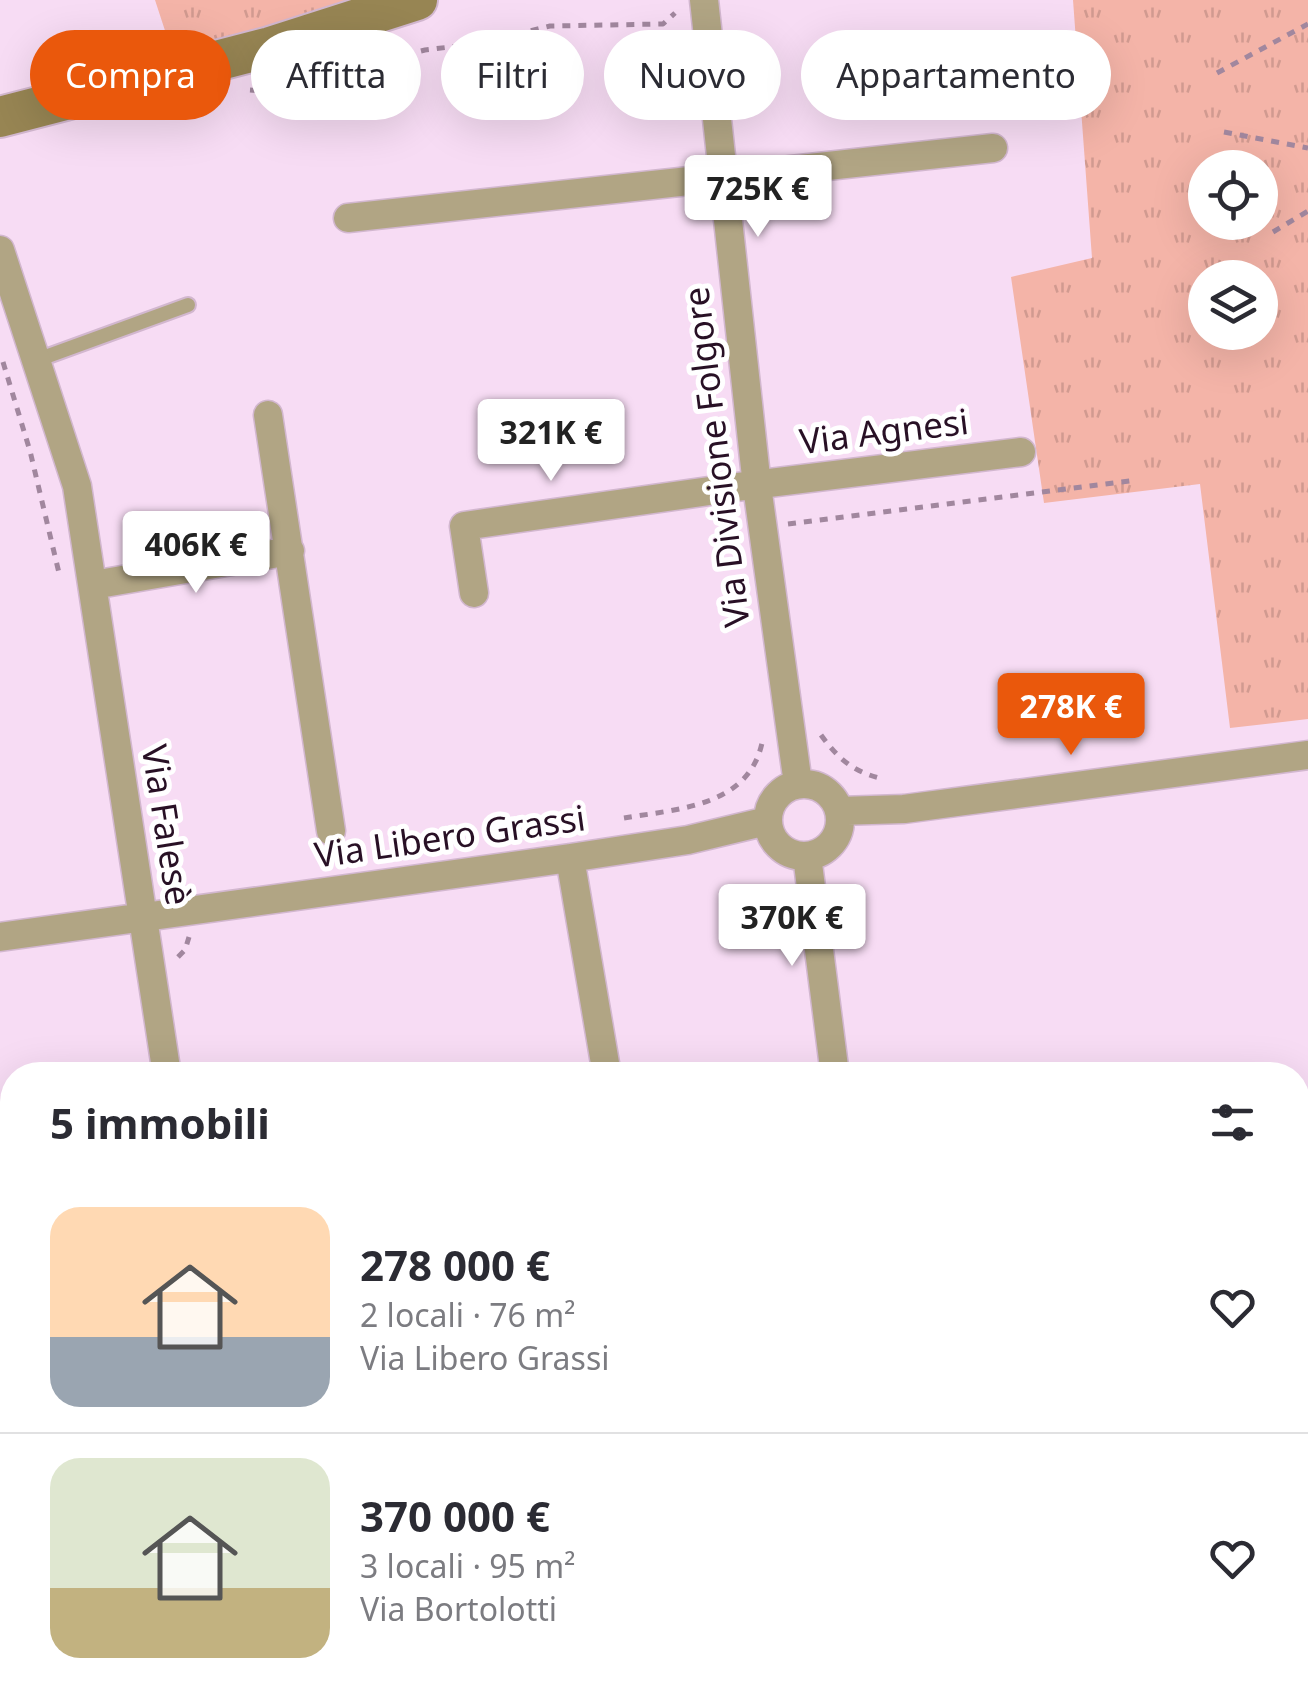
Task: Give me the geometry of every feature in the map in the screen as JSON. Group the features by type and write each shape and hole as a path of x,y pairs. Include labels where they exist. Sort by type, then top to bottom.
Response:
{"street":[{"path":"0,117 270,47 417,0"},
{"name":"Via Divisione Folgore","path":"704,0 764,528 776,728 798,784"},
{"path":"348,218 993,148"},
{"name":"Via Falesè","path":"0,250 77,486 165,1062"},
{"path":"268,415 331,831"},
{"name":"Via Agnesi","path":"474,593 464,526 1021,452"},
{"path":"93,586 290,551"},
{"path":"839,812 904,810 1308,755"},
{"path":"798,784 822,789 834,800 839,812 837,834 831,844 807,856 781,848 770,834 768,821 773,800 798,784"},
{"name":"Via Libero Grassi","path":"0,937 570,858 688,840 768,821"},
{"path":"807,856 833,1062"},
{"path":"570,858 605,1062"}],"lane":[{"path":"37,360 188,304"}],"path":[{"path":"244,90 264,92 410,53 474,44 550,26 663,24 675,16 674,0"},
{"path":"1217,73 1308,24"},
{"path":"1224,132 1308,148"},
{"path":"1278,229 1308,211"},
{"path":"0,350 35,470 60,585"},
{"path":"764,528 1137,480"},
{"path":"613,820 721,798 750,770 776,728 818,724 837,757 855,770 882,779 896,778"},
{"path":"150,963 177,957 184,950 190,932 188,912"}],"green space":[{"path":"155,0 365,0 231,37 231,30 165,30"},
{"path":"1073,0 1308,0 1308,719 1230,728 1200,484 1044,503 1011,277 1092,258 1082,120 1111,120 1111,30 1075,30"}]}
